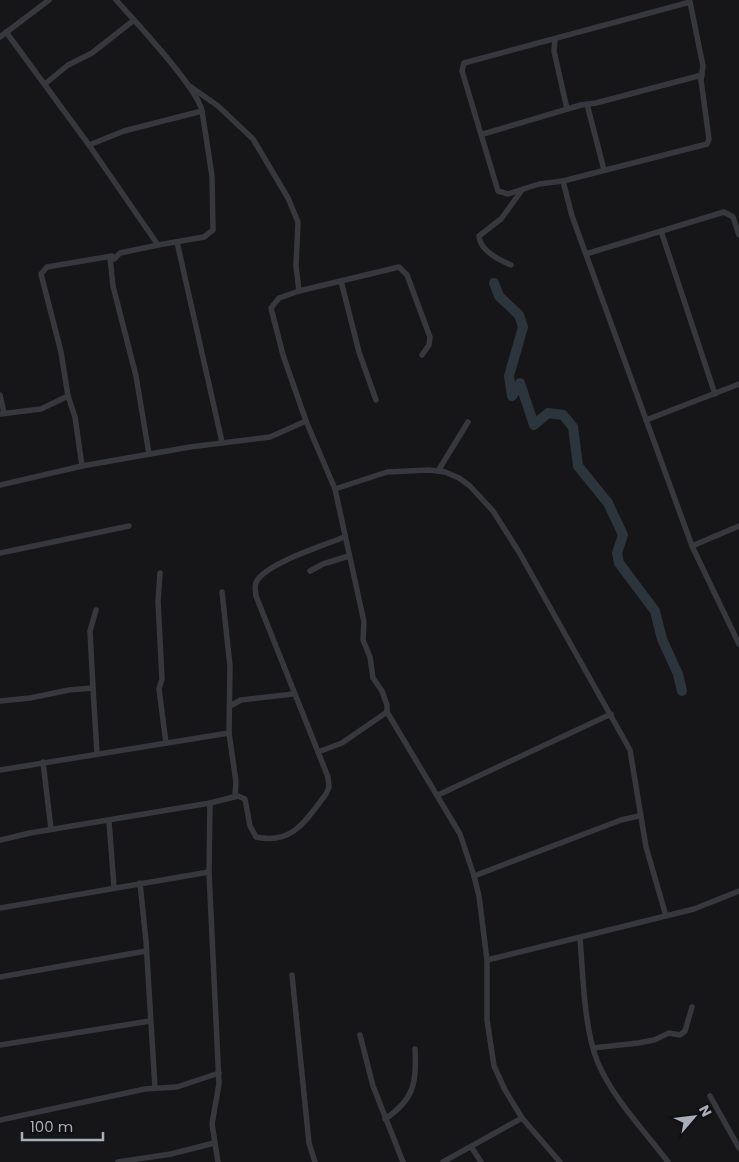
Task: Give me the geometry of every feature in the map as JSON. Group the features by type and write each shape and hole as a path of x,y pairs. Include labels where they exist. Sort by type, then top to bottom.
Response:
{"street":[{"path":"0,37 49,0"},
{"path":"82,466 75,416 68,396 61,352 41,274 47,267 204,237 213,230 212,176 200,102 189,86 116,0"},
{"path":"690,1 703,66 701,88 709,139 707,144 562,181 539,184 522,190 503,194 497,189 483,134 462,70 464,63 690,1"},
{"path":"45,84 68,65 106,43 134,20"},
{"path":"6,32 116,181 158,245"},
{"path":"555,39 554,51 568,109"},
{"path":"483,134 568,109 702,75"},
{"path":"189,86 218,106 253,139 288,198 298,222 296,266 299,291"},
{"path":"587,104 604,170"},
{"path":"89,144 124,131 202,111"},
{"path":"562,181 572,216 692,546 739,644"},
{"path":"511,265 497,259 487,251 479,236 501,219 522,190"},
{"path":"586,254 724,212 733,218 739,235"},
{"path":"661,231 715,394"},
{"path":"177,242 222,442"},
{"path":"117,255 114,259 110,256 113,286 136,376 149,454"},
{"path":"422,355 429,344 430,337 407,275 402,268 299,291 274,301 271,308 283,355 306,421 335,489 364,622 363,640 370,657 373,678 382,691 387,705 387,712 401,733 412,756 438,794 460,834 474,876 480,903 487,960 487,1020 494,1066 505,1090 522,1118 560,1162"},
{"path":"341,281 359,352 376,400"},
{"path":"646,420 739,384"},
{"path":"0,395 2,414 41,409 68,396"},
{"path":"0,485 82,466 149,454 222,442 270,437 306,421"},
{"path":"438,471 468,422"},
{"path":"335,489 387,472 405,470 438,471 459,478 470,486 502,524 630,750 636,777 639,816 666,916"},
{"path":"0,553 129,526"},
{"path":"692,546 739,526"},
{"path":"0,840 51,829 210,803 235,796 244,799 250,826 256,837 283,837 293,833 321,801 330,787 318,752 293,694 256,596 254,586 259,578 271,568 344,537"},
{"path":"310,571 323,564 349,556"},
{"path":"160,573 158,601 162,679 159,688 166,743"},
{"path":"222,592 230,666 229,733 236,782 235,796"},
{"path":"96,610 90,631 97,753"},
{"path":"0,701 93,688"},
{"path":"230,706 241,700 293,694"},
{"path":"318,752 342,743 387,712"},
{"path":"438,794 611,714"},
{"path":"0,770 229,733"},
{"path":"43,762 51,829"},
{"path":"210,803 209,872 219,1073 212,1124 218,1162"},
{"path":"474,876 620,820 639,816"},
{"path":"109,821 114,887"},
{"path":"0,908 209,872"},
{"path":"140,883 155,1088"},
{"path":"487,960 666,916 694,908 739,891"},
{"path":"580,938 593,1048 607,1081 619,1100 668,1162"},
{"path":"0,976 146,951"},
{"path":"292,976 309,1142 315,1162"},
{"path":"593,1048 646,1042 669,1033 680,1035 685,1031 692,1007"},
{"path":"0,1045 150,1021"},
{"path":"360,1035 373,1086 403,1162"},
{"path":"385,1119 401,1105 413,1090 416,1076 415,1049"},
{"path":"0,1120 155,1088 178,1087 219,1073"},
{"path":"710,1096 739,1148"},
{"path":"443,1162 472,1148 522,1118"},
{"path":"118,1162 171,1154 214,1144"},
{"path":"472,1148 481,1162"}],"waterway":[{"path":"494,283 499,296 519,315 523,327 509,376 512,396 520,383 534,425 548,413 563,415 573,427 578,466 608,503 623,535 617,553 619,563 655,611 662,639 678,674 682,691"}]}
